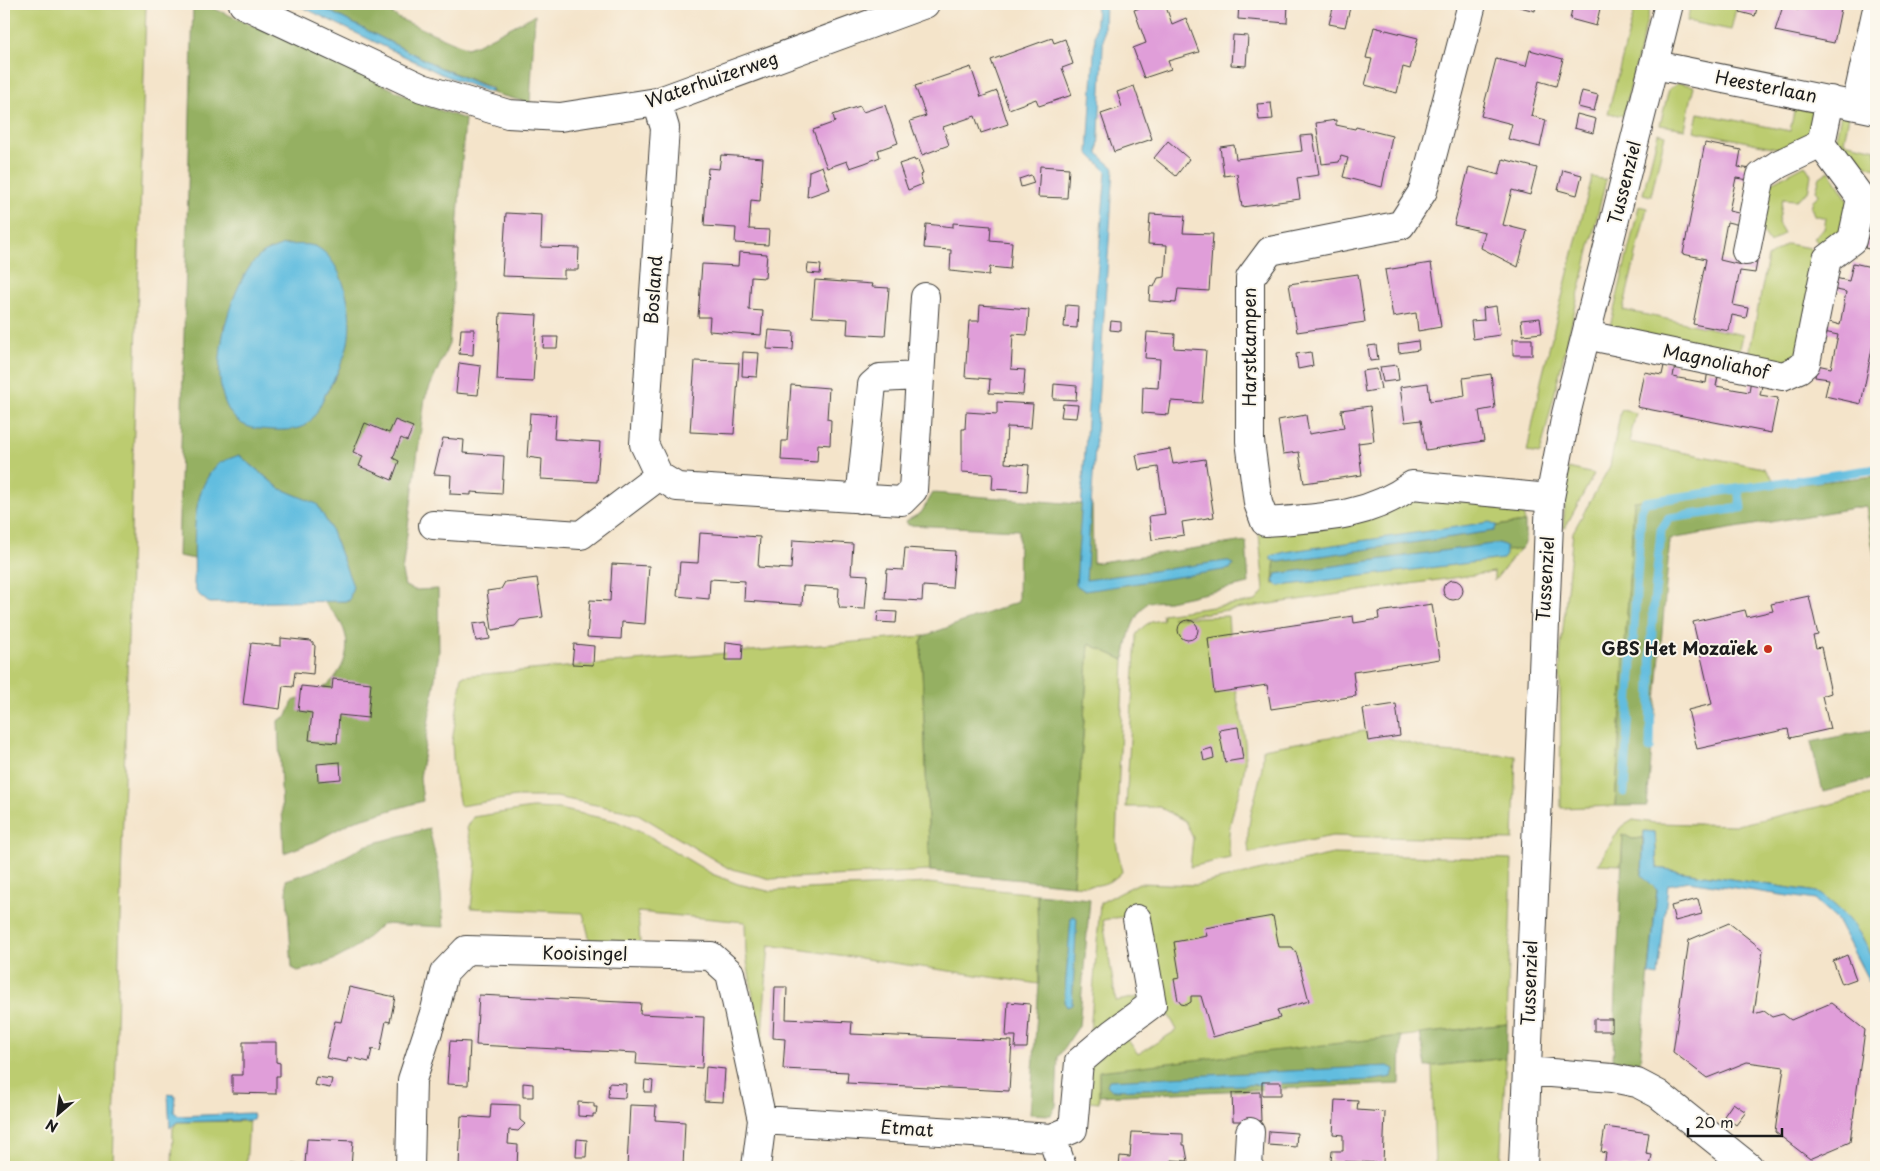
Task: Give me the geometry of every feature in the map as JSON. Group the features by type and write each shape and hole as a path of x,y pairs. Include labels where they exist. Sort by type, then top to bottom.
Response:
{"street":[{"name":"Waterhuizerweg","path":"244,4 422,88 508,114 560,117 657,102 925,4"},
{"name":"Harstkampen","path":"1472,4 1423,191 1401,225 1270,251 1250,278 1250,441 1258,503 1265,522 1343,514 1371,508 1392,500 1412,485 1550,498"},
{"name":"Tussenziel","path":"1523,1167 1550,498 1566,414 1669,4"},
{"path":"1746,251 1761,176 1779,164 1821,144 1854,105 1876,12"},
{"name":"Heesterlaan","path":"1655,65 1854,105"},
{"name":"Bosland","path":"657,102 665,128 644,444 659,476"},
{"name":"Magnoliahof","path":"1586,335 1783,376 1799,369 1806,363 1827,259 1852,240 1861,198 1821,144"},
{"path":"433,525 581,535 659,476 678,487 902,501 912,490 918,376 925,298"},
{"path":"860,499 872,385 880,378 918,376"},
{"path":"1062,1167 1052,1138 1073,1129 1078,1062 1152,1004 1137,919"},
{"name":"Kooisingel","path":"410,1167 412,1080 444,973 466,950 711,956 730,973 762,1120 756,1167"},
{"path":"1527,1070 1612,1078 1637,1083 1658,1094 1749,1167"},
{"name":"Etmat","path":"762,1120 1052,1138"},
{"path":"1248,1167 1250,1132"}],"green space":[{"path":"4,4 146,4 113,1167 4,1167"},
{"path":"193,4 203,4 318,53 425,105 465,119 449,344 425,398 402,572 405,586 415,590 438,589 439,652 420,778 423,801 353,821 316,841 284,853 278,721 287,716 293,701 315,693 332,681 342,666 347,650 344,629 323,601 349,601 317,505 279,488 239,455 203,487 197,508 195,559 178,556","holes":["283,245 315,246 348,343 337,374 315,413 219,373 224,325"]},
{"path":"315,4 378,4 400,19 467,48 535,15 530,103 488,92 493,91 492,88 441,68"},
{"path":"1636,4 1651,4 1623,116 1608,113"},
{"path":"1691,4 1737,4 1731,30 1687,21"},
{"path":"1679,83 1694,86 1685,129 1660,125 1669,89"},
{"path":"1795,106 1817,109 1810,137 1787,150 1694,131 1698,113 1790,131"},
{"path":"1841,114 1849,116 1844,142 1876,149 1876,168 1848,162 1835,143"},
{"path":"1658,133 1665,135 1651,196 1643,194"},
{"path":"1805,165 1811,175 1808,192 1796,200 1783,199 1778,223 1784,233 1770,243 1760,228 1769,184"},
{"path":"1829,171 1850,203 1844,234 1823,249 1814,238 1824,229 1826,218 1814,215 1811,207 1813,200 1819,195 1816,190 1820,177"},
{"path":"1592,177 1606,180 1540,454 1527,452 1541,381"},
{"path":"1639,206 1647,208 1623,310 1743,335 1738,357 1609,331"},
{"path":"1787,244 1810,248 1819,257 1798,352 1785,362 1748,359 1768,257"},
{"path":"1621,410 1636,413 1629,442 1764,468 1779,486 1634,502 1615,806 1561,808 1560,658 1573,532 1610,466"},
{"path":"1568,468 1594,474 1565,528 1563,527"},
{"path":"1876,476 1876,568 1866,506 1670,539 1647,806 1615,806 1634,501"},
{"path":"933,493 1092,505 1093,563 1246,541 1249,584 1169,601 1148,602 1134,622 1124,660 1089,644 1073,885 930,871 921,643 924,636 1018,602 1019,530 908,525 906,521 921,513"},
{"path":"1405,499 1509,500 1510,508 1523,514 1525,522 1275,556 1273,583 1525,543 1494,581 1494,572 1172,618 1228,616 1232,670 1243,726 1246,754 1243,777 1229,831 1230,858 1190,867 1193,838 1185,821 1159,807 1126,807 1136,635 1148,624 1163,620 1162,614 1256,601 1264,591 1259,534"},
{"path":"1525,522 1525,543 1521,549 1273,584 1275,556"},
{"path":"924,636 921,643 930,871 771,879 728,868 638,814 621,810 556,797 516,797 460,806 454,775 452,742 462,676"},
{"path":"1089,644 1124,660 1116,842 1122,872 1105,883 1087,886 1073,885"},
{"path":"1876,729 1876,778 1823,792 1811,742"},
{"path":"1363,731 1441,752 1516,756 1513,840 1332,836 1249,853 1249,827 1260,775 1263,749"},
{"path":"1876,794 1876,972 1862,936 1817,892 1657,868 1655,832 1644,831 1643,838 1632,839 1623,834 1621,865 1598,864 1620,828 1633,820 1655,823 1737,825"},
{"path":"532,808 559,809 616,821 649,836 712,874 738,884 768,891 927,883 1037,894 1039,984 769,945 761,1048 746,954 745,922 638,912 640,943 590,941 583,913 471,908 476,863 467,828 473,817"},
{"path":"429,828 439,872 444,927 382,924 344,955 324,964 298,971 292,968 286,880 328,866 364,846"},
{"path":"1623,834 1632,839 1643,838 1642,875 1657,890 1640,1062 1613,1060"},
{"path":"1333,854 1512,859 1507,1024 1099,1072 1099,1103 1088,1102 1090,1064 1126,1037 1138,1054 1177,1030 1166,1010 1146,913 1103,920 1116,1001 1139,997 1138,1002 1090,1033 1100,903 1139,883 1196,885"},
{"path":"1037,894 1090,899 1079,1026 1058,1057 1056,1106 1051,1115 1030,1114 1039,984"},
{"path":"1507,1024 1506,1058 1426,1067 1420,1034"},
{"path":"1401,1036 1400,1084 1099,1096 1099,1071"},
{"path":"1506,1058 1500,1167 1435,1167 1432,1066"},
{"path":"249,1121 246,1167 172,1167 173,1128 177,1122"}],"water":[{"path":"296,4 315,4 441,68 493,90 488,92 441,74"},
{"path":"1097,4 1105,4 1098,154 1114,168 1086,580 1226,561 1233,564 1230,569 1085,591 1076,585 1095,301 1106,171 1088,153"},
{"path":"283,245 313,246 327,255 341,277 345,290 350,318 350,331 341,364 319,408 308,424 294,429 259,429 238,421 225,403 220,378 221,349 227,320 236,292 248,269 262,254"},
{"path":"239,455 279,488 317,504 331,529 353,586 349,601 209,603 197,593 194,584 194,539 197,507 201,493 206,479 217,465"},
{"path":"1490,522 1497,525 1494,531 1279,562 1271,560 1271,556 1285,552"},
{"path":"1499,543 1506,546 1506,555 1503,559 1280,586 1273,582 1276,574"},
{"path":"1644,831 1655,832 1657,868 1817,892 1827,899 1846,916 1867,947 1877,975 1876,1002 1874,991 1837,920 1815,900 1688,881 1668,885 1658,976 1649,974 1657,890 1642,875"},
{"path":"1071,917 1077,918 1072,1005 1067,1007 1064,1002"},
{"path":"1388,1066 1394,1069 1392,1077 1374,1080 1112,1090 1107,1085 1109,1080"},
{"path":"168,1094 175,1095 174,1112 179,1116 251,1113 254,1116 253,1120 177,1122 170,1128"}],"building":[{"path":"1151,4 1165,4 1172,24 1186,18 1199,52 1168,61 1171,69 1144,78 1133,48 1146,43 1134,10"},
{"path":"1239,4 1288,4 1287,23 1238,19"},
{"path":"1334,4 1351,4 1345,27 1329,24"},
{"path":"1406,4 1426,4 1425,9"},
{"path":"1509,4 1536,4 1535,11"},
{"path":"1573,4 1601,4 1596,26 1570,19"},
{"path":"1742,4 1758,4 1755,16 1740,12"},
{"path":"1799,4 1842,4 1834,43 1775,31 1783,6 1798,10"},
{"path":"1374,27 1418,38 1410,69 1403,67 1397,93 1365,85 1372,59 1366,58"},
{"path":"1233,35 1248,36 1246,66 1231,65"},
{"path":"1052,38 1054,43 1065,39 1073,64 1062,68 1072,95 1039,106 1036,99 1009,109 991,60"},
{"path":"1530,50 1563,59 1556,86 1539,81 1531,116 1546,120 1540,147 1508,139 1512,124 1481,116 1496,59 1526,66"},
{"path":"971,67 981,97 997,91 1008,124 981,133 975,116 943,127 949,145 922,155 910,121 926,116 915,86"},
{"path":"1134,86 1152,139 1114,152 1101,114 1122,107 1117,92"},
{"path":"1582,91 1598,95 1594,111 1578,107"},
{"path":"1271,103 1273,119 1259,120 1257,104"},
{"path":"885,105 898,143 878,150 880,157 865,163 850,168 847,161 827,168 813,130 835,122 833,115 847,110 860,106 863,112"},
{"path":"1577,114 1596,119 1593,133 1574,128"},
{"path":"1336,120 1336,125 1355,129 1356,127 1392,136 1382,187 1343,177 1348,158 1341,156 1339,162 1322,164 1316,123"},
{"path":"1313,135 1319,175 1297,178 1300,199 1242,207 1237,174 1224,176 1220,147 1234,145 1236,159 1302,151 1300,136"},
{"path":"1168,141 1189,159 1176,176 1154,158"},
{"path":"1705,143 1741,150 1738,167 1751,169 1749,180 1736,178 1729,211 1743,214 1740,225 1727,222 1720,260 1741,265 1742,260 1757,262 1755,273 1740,271 1733,305 1748,308 1746,318 1732,315 1729,331 1693,324 1706,259 1683,254"},
{"path":"721,155 763,158 760,201 751,200 749,229 769,230 768,245 735,243 736,228 704,226 708,168 719,169"},
{"path":"914,159 915,161 918,160 923,174 920,175 923,184 908,190 899,164"},
{"path":"1503,159 1537,168 1530,195 1512,190 1503,225 1527,231 1518,267 1481,248 1485,232 1454,225 1469,167 1499,175"},
{"path":"822,166 830,189 807,197 809,171"},
{"path":"1040,166 1069,168 1067,198 1038,197"},
{"path":"1563,170 1582,175 1577,195 1558,190"},
{"path":"1031,175 1034,183 1021,187 1019,179"},
{"path":"506,213 542,215 541,247 579,248 578,270 564,270 564,278 502,276"},
{"path":"1150,214 1185,216 1183,233 1213,234 1209,291 1178,289 1176,303 1149,301 1150,286 1154,287 1158,278 1165,277 1167,245 1148,244"},
{"path":"953,223 991,226 990,240 1012,242 1010,269 990,267 989,275 950,271 951,250 924,248 926,224 953,227"},
{"path":"1867,238 1876,240 1876,251 1865,248"},
{"path":"739,252 767,254 765,278 751,277 749,310 763,311 761,335 709,331 710,317 698,317 702,264 738,266"},
{"path":"1431,263 1441,327 1418,331 1416,313 1393,317 1385,270"},
{"path":"1853,263 1876,268 1876,329 1861,404 1825,396 1829,379 1815,377 1817,365 1831,368 1838,335 1824,332 1826,321 1840,325 1846,292 1832,289 1835,278 1849,281"},
{"path":"808,264 821,265 820,274 807,273"},
{"path":"1358,274 1365,322 1297,332 1289,284"},
{"path":"815,280 873,284 872,287 889,288 885,336 847,334 848,319 812,317"},
{"path":"980,305 1029,309 1027,335 1013,334 1011,369 1025,370 1023,395 989,393 990,379 965,377 969,321 979,321"},
{"path":"1066,305 1078,306 1077,328 1064,327"},
{"path":"1496,306 1500,335 1473,339 1471,321 1484,320 1483,308"},
{"path":"500,313 537,315 533,382 497,380"},
{"path":"1540,318 1542,333 1523,335 1521,320"},
{"path":"1111,321 1121,322 1121,331 1110,330"},
{"path":"461,329 474,329 473,355 459,354"},
{"path":"769,330 794,332 793,350 767,349"},
{"path":"1147,332 1175,334 1174,348 1206,350 1202,403 1171,401 1169,415 1142,413 1143,387 1158,388 1160,359 1145,358"},
{"path":"544,337 558,337 557,348 543,348"},
{"path":"1513,339 1532,339 1532,355 1513,355"},
{"path":"1418,341 1419,350 1399,353 1398,344"},
{"path":"1376,345 1378,360 1370,361 1368,346"},
{"path":"743,352 759,353 757,377 742,376"},
{"path":"1311,352 1313,366 1298,369 1296,354"},
{"path":"695,361 739,363 734,434 690,432"},
{"path":"1665,361 1675,364 1673,377 1706,383 1708,370 1719,372 1716,386 1749,392 1751,379 1763,381 1760,395 1778,398 1771,433 1637,407 1644,372 1662,375"},
{"path":"459,363 481,366 478,395 456,393"},
{"path":"1397,365 1399,380 1383,382 1380,367"},
{"path":"1377,369 1381,389 1365,392 1362,371"},
{"path":"1491,374 1495,408 1479,411 1484,441 1426,450 1421,420 1405,422 1400,387 1428,383 1430,401 1448,399 1465,396 1463,378"},
{"path":"1054,384 1077,386 1076,400 1053,399"},
{"path":"791,385 829,388 827,419 831,420 830,445 818,444 817,462 781,460 782,441 787,441"},
{"path":"997,402 1033,404 1031,428 1007,427 1005,463 1029,465 1027,491 992,489 993,474 962,472 962,429 965,429 966,412 997,414"},
{"path":"1063,404 1078,405 1076,418 1061,417"},
{"path":"1370,406 1374,441 1358,443 1362,475 1304,483 1299,452 1283,454 1278,420 1306,415 1309,434 1344,428 1341,410"},
{"path":"530,413 556,415 554,439 600,442 597,482 541,479 542,459 527,457"},
{"path":"395,420 413,427 407,441 401,438 393,458 399,461 392,480 359,466 363,456 353,452 365,423 389,433"},
{"path":"443,438 464,440 463,453 504,456 502,494 471,492 471,495 450,494 451,475 434,474"},
{"path":"1170,449 1173,464 1205,459 1214,517 1182,522 1184,535 1152,540 1149,516 1165,514 1158,467 1139,470 1136,455"},
{"path":"700,533 760,537 758,567 791,569 793,540 853,544 851,574 868,575 865,609 840,608 838,602 839,588 803,586 802,605 744,601 745,581 710,579 709,599 677,596 680,562 698,563"},
{"path":"905,548 955,551 952,588 923,586 922,601 885,599 887,569 903,570"},
{"path":"612,564 649,566 645,624 622,622 621,639 587,637 590,600 610,601"},
{"path":"537,578 543,617 520,620 515,626 492,630 487,591 501,589 505,582"},
{"path":"1453,580 1460,583 1463,590 1460,597 1453,600 1446,597 1443,590 1446,583"},
{"path":"1809,596 1818,635 1813,636 1816,648 1821,647 1831,693 1822,696 1830,729 1790,738 1788,729 1697,749 1688,710 1712,704 1693,622 1745,610 1747,617 1773,611 1771,604"},
{"path":"1432,604 1440,659 1353,672 1356,696 1271,709 1267,685 1214,693 1208,638 1353,616 1354,623 1379,619 1378,612"},
{"path":"878,611 897,612 896,623 877,622"},
{"path":"1188,620 1195,623 1198,630 1195,637 1188,640 1181,637 1178,630 1181,623"},
{"path":"487,622 490,639 476,641 473,624"},
{"path":"281,638 311,641 315,646 313,674 295,672 293,687 283,686 280,709 243,704 251,643 281,646"},
{"path":"726,642 743,644 742,660 725,660"},
{"path":"574,644 594,646 593,665 572,664"},
{"path":"333,679 371,683 368,718 339,715 337,743 309,740 312,713 298,711 301,686 332,689"},
{"path":"1396,704 1400,736 1368,741 1363,709"},
{"path":"1238,727 1243,759 1225,762 1219,730"},
{"path":"1212,748 1214,758 1204,761 1202,751"},
{"path":"340,762 341,779 318,781 317,764"},
{"path":"1698,899 1702,914 1675,921 1671,906"},
{"path":"1273,916 1279,947 1292,947 1296,952 1309,1001 1277,1010 1280,1018 1213,1037 1201,996 1191,996 1191,1002 1186,1005 1181,1004 1178,1000 1174,979 1180,978 1174,942 1207,936 1205,928"},
{"path":"1729,923 1763,950 1754,1014 1764,1011 1772,1017 1783,1014 1791,1020 1831,1003 1865,1030 1850,1142 1810,1159 1775,1132 1784,1067 1747,1062 1707,1078 1673,1052 1689,940"},
{"path":"1847,955 1856,979 1842,984 1833,961"},
{"path":"349,987 395,997 390,1022 386,1021 380,1051 372,1049 369,1062 348,1057 347,1062 326,1058 335,1021 341,1022"},
{"path":"775,987 787,987 786,1019 852,1022 851,1034 1012,1041 1009,1091 847,1083 848,1072 783,1069 785,1039 773,1038"},
{"path":"479,995 641,1003 640,1014 704,1017 702,1068 636,1064 637,1053 476,1045"},
{"path":"1008,1002 1030,1004 1027,1048 1015,1048 1016,1036 1006,1036"},
{"path":"1594,1019 1612,1019 1612,1031 1594,1031"},
{"path":"450,1041 470,1042 468,1085 447,1084"},
{"path":"243,1042 276,1042 276,1062 280,1063 280,1076 276,1076 276,1094 232,1093 232,1075 243,1075"},
{"path":"706,1067 725,1069 723,1102 704,1101"},
{"path":"316,1077 332,1079 330,1088 314,1085"},
{"path":"645,1080 653,1081 652,1092 644,1092"},
{"path":"1262,1082 1281,1082 1281,1095 1262,1095"},
{"path":"523,1083 533,1084 533,1097 523,1097"},
{"path":"609,1083 626,1084 625,1098 608,1097"},
{"path":"1260,1092 1261,1121 1233,1121 1232,1093"},
{"path":"1335,1100 1358,1101 1357,1110 1385,1112 1383,1163 1331,1161 1332,1151 1343,1151 1343,1135 1333,1134"},
{"path":"578,1102 594,1103 594,1107 597,1107 596,1114 593,1114 593,1117 578,1116"},
{"path":"1733,1103 1746,1112 1736,1125 1724,1116"},
{"path":"491,1104 520,1105 520,1120 525,1124 518,1131 509,1130 508,1144 518,1145 517,1167 459,1167 461,1116 490,1118"},
{"path":"630,1105 656,1106 655,1120 685,1122 683,1167 627,1167"},
{"path":"1605,1127 1649,1133 1646,1154 1652,1155 1650,1167 1604,1167 1606,1153 1601,1152"},
{"path":"1269,1131 1297,1133 1296,1147 1268,1145"},
{"path":"1132,1132 1183,1134 1183,1145 1185,1145 1188,1161 1171,1160 1171,1167 1119,1167 1120,1156 1130,1157"},
{"path":"307,1139 353,1141 351,1167 292,1167 292,1163 305,1164"},
{"path":"577,1139 587,1140 586,1157 576,1157"}],"waterway":[{"path":"1624,792 1641,511 1645,502 1876,469"},
{"path":"1650,748 1652,625 1661,530 1669,518 1741,508 1738,489"}],"place":[{"name":"GBS Het Mozaïek","path":"1768,649"}]}
